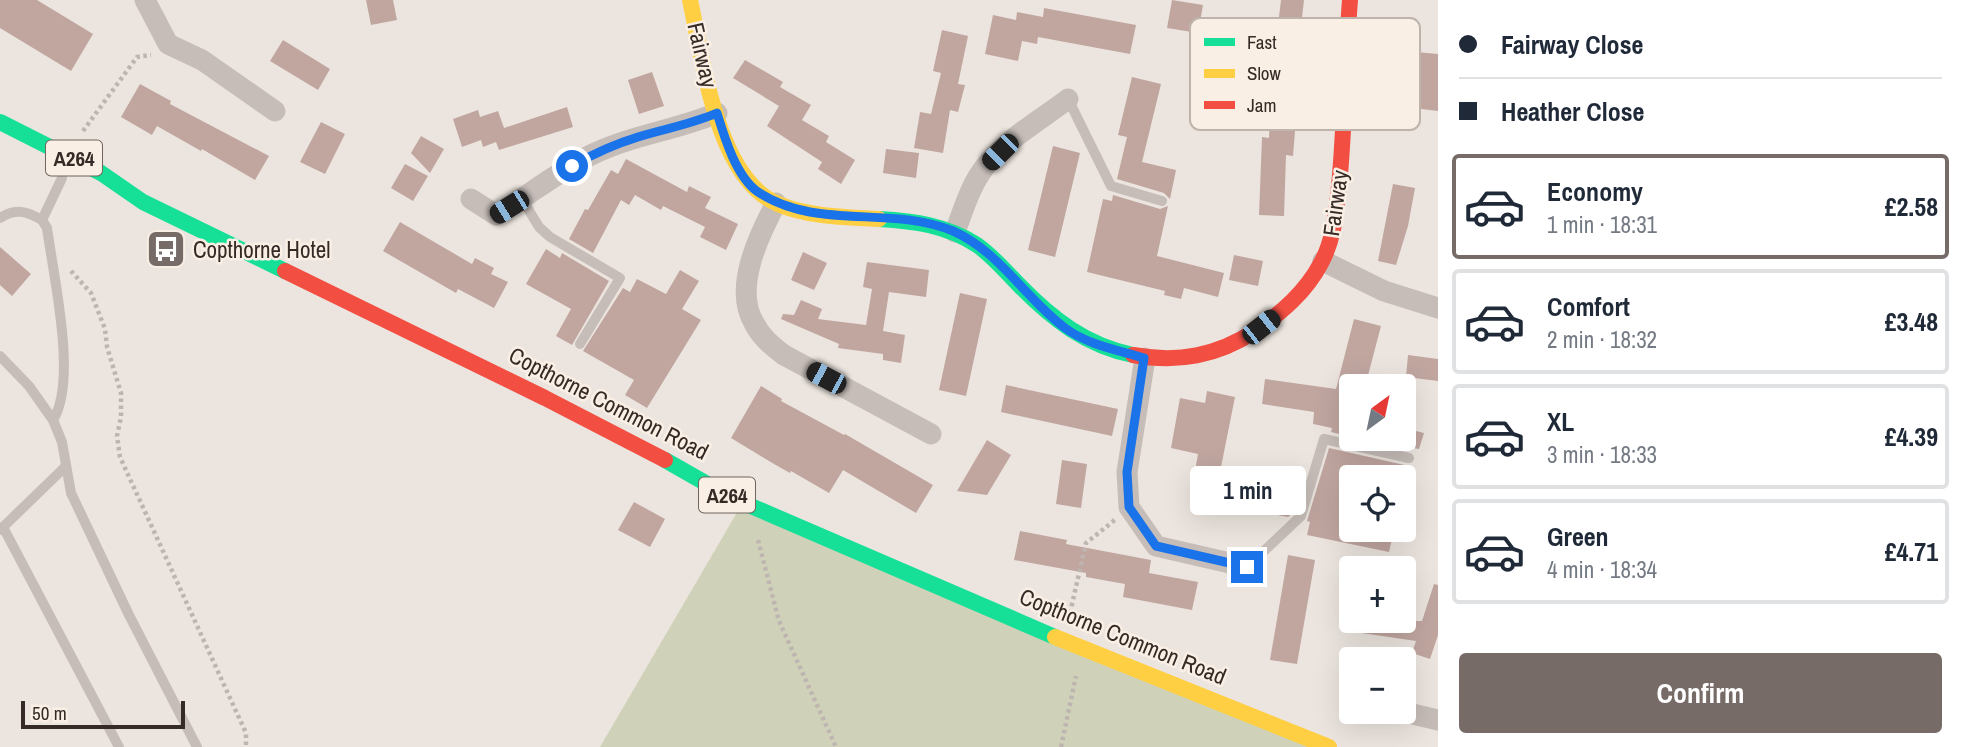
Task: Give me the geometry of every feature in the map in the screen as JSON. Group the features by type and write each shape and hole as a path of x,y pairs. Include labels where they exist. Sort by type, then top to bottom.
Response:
{"main road":[{"name":"Fairway","path":"690,0 717,113 730,154 754,190 776,203 804,212 929,222 955,232 991,256 1043,309 1068,330 1094,343 1144,358 1188,357 1230,346 1261,327 1290,304 1308,285 1333,234 1343,130"},
{"name":"Fairway","path":"1349,18 1350,0"},
{"name":"Copthorne Common Road","path":"0,122 101,173 143,202 545,398 730,497 1082,649 1329,747"},
{"name":"Copthorne Common Road","path":"107,195 143,202"}],"street":[{"path":"145,0 169,44 256,87 275,111"},
{"path":"955,232 984,168 1016,135 1068,99"},
{"path":"471,199 496,215 593,154 634,138 717,113"},
{"path":"776,203 758,237 750,272 746,294 752,321 765,339 784,355 931,434"},
{"path":"1322,261 1384,291 1438,308"},
{"path":"1144,358 1127,472 1129,507 1156,546 1247,567"},
{"path":"1416,715 1438,720"}],"lane":[{"path":"1068,99 1111,186 1162,201"},
{"path":"42,220 61,177"},
{"path":"522,199 539,227 550,237 620,278 580,344"},
{"path":"0,218 10,212 30,213 42,220 47,228 63,351 64,388 58,412 53,420"},
{"path":"0,356 29,386 53,420 62,442 71,494 197,747"},
{"path":"1247,567 1301,516 1324,439 1409,458"},
{"path":"66,466 1,528 118,747"}],"path":[{"path":"66,154 137,57 161,54 169,44"},
{"path":"52,268 70,270 91,293 99,311 121,393 121,417 117,436 120,457 246,733 246,747"},
{"path":"1063,641 1086,543 1129,507"},
{"path":"762,510 754,525 779,621 836,747"},
{"path":"1061,747 1082,649"}],"green space":[{"path":"739,509 1329,747 600,747"}],"building":[{"path":"0,0 37,0 93,34 71,71 0,28"},
{"path":"366,0 393,0 397,20 371,25"},
{"path":"1172,0 1203,5 1201,18 1190,18 1190,32 1167,28"},
{"path":"1281,0 1304,0 1302,18 1279,18"},
{"path":"1044,8 1136,25 1130,54 1038,37 1037,44 1022,41 1018,61 985,54 993,15 1016,20 1017,12 1043,17"},
{"path":"942,30 968,36 958,84 965,85 958,112 950,110 943,153 914,148 920,112 931,114 941,73 933,71"},
{"path":"283,40 330,69 318,90 270,61"},
{"path":"1420,52 1438,54 1438,111 1420,109"},
{"path":"745,60 783,82 780,87 811,105 802,120 829,136 826,142 855,160 841,184 818,169 822,162 767,126 779,106 733,78"},
{"path":"652,72 664,106 639,114 628,80"},
{"path":"1132,77 1161,84 1142,162 1176,170 1170,199 1164,193 1117,179 1127,137 1118,135"},
{"path":"140,84 171,101 170,104 269,156 255,180 157,126 152,135 121,117"},
{"path":"567,107 573,127 499,150 496,142 483,147 481,140 462,147 453,119 478,110 480,117 498,111 504,128"},
{"path":"321,122 345,134 325,174 300,162"},
{"path":"1269,130 1295,130 1293,156 1286,155 1284,216 1259,215 1262,137 1269,138"},
{"path":"421,136 444,149 430,173 411,153"},
{"path":"1053,146 1080,153 1055,257 1028,250"},
{"path":"886,149 919,153 916,178 883,173"},
{"path":"626,159 687,192 689,186 711,197 705,208 738,224 726,250 700,237 705,227 663,206 661,210 635,195 629,205 621,200 593,253 569,239 611,170 618,174"},
{"path":"405,164 428,176 413,201 391,188"},
{"path":"1393,184 1415,188 1408,226 1396,265 1378,261"},
{"path":"1113,195 1160,209 1168,206 1157,256 1224,273 1218,297 1184,288 1181,299 1164,295 1165,291 1087,272 1103,199 1112,201"},
{"path":"400,222 472,264 475,258 494,268 491,274 508,282 494,308 458,289 456,293 383,251"},
{"path":"0,247 31,274 12,296 0,285"},
{"path":"546,249 560,258 562,253 609,281 572,345 556,336 571,309 526,284"},
{"path":"803,252 827,263 814,290 791,280"},
{"path":"1234,255 1263,261 1258,286 1229,280"},
{"path":"867,262 929,270 926,297 889,292 883,331 905,335 901,363 883,360 883,354 838,348 839,344 781,319 783,314 794,315 801,300 822,309 818,319 866,325 872,289 863,287"},
{"path":"680,270 699,281 682,309 701,320 647,408 625,395 634,380 583,351 623,288 630,292 637,279 666,294"},
{"path":"960,293 987,299 966,396 939,390"},
{"path":"1354,319 1381,326 1368,374 1340,374"},
{"path":"1408,355 1438,359 1438,381 1406,374"},
{"path":"1339,377 1339,434 1331,432 1332,428 1313,424 1314,412 1262,404 1265,379 1336,389"},
{"path":"1006,385 1118,409 1112,436 1001,412"},
{"path":"761,386 782,399 781,401 933,485 916,513 843,470 829,493 731,438"},
{"path":"1207,391 1235,397 1219,477 1300,493 1294,512 1288,517 1242,508 1244,498 1192,488 1198,454 1171,448 1180,398 1205,403"},
{"path":"1416,431 1424,433 1419,449 1416,448"},
{"path":"987,440 1011,455 987,495 957,491"},
{"path":"1329,448 1405,465 1339,465 1339,542 1307,535 1310,522 1307,521"},
{"path":"1062,460 1087,464 1081,508 1056,504"},
{"path":"634,502 665,519 650,547 618,530"},
{"path":"1020,531 1067,540 1066,544 1151,560 1149,573 1198,582 1192,610 1123,597 1125,584 1086,577 1086,573 1014,560"},
{"path":"1341,542 1391,542 1389,552"},
{"path":"1288,555 1315,560 1297,664 1270,660"},
{"path":"1434,584 1438,585 1438,635 1430,659 1416,654 1416,641 1362,633 1416,633 1416,621 1422,621"}],"traffic: fast":[{"path":"0,122 101,173 143,202 285,271"},
{"path":"879,219 930,225 965,238 988,254 1032,298 1071,330 1100,345 1133,355"},
{"path":"665,460 730,497 1055,637"}],"traffic: slow":[{"path":"690,0 707,84 726,144 740,169 757,190 778,204 802,212 879,219"},
{"path":"1055,637 1329,747"}],"traffic: jam":[{"path":"1349,18 1350,0"},
{"path":"1133,355 1181,358 1212,352 1255,331 1300,293 1315,274 1329,245 1337,206 1344,130"},
{"path":"285,271 665,460"}],"place":[{"name":"Copthorne Hotel","path":"166,249"}],"route":[{"path":"572,166 593,154 634,138 717,113 730,154 754,190 776,203 804,212 929,222 974,242 1068,330 1094,343 1144,358 1127,472 1129,507 1156,546 1247,567"}]}
